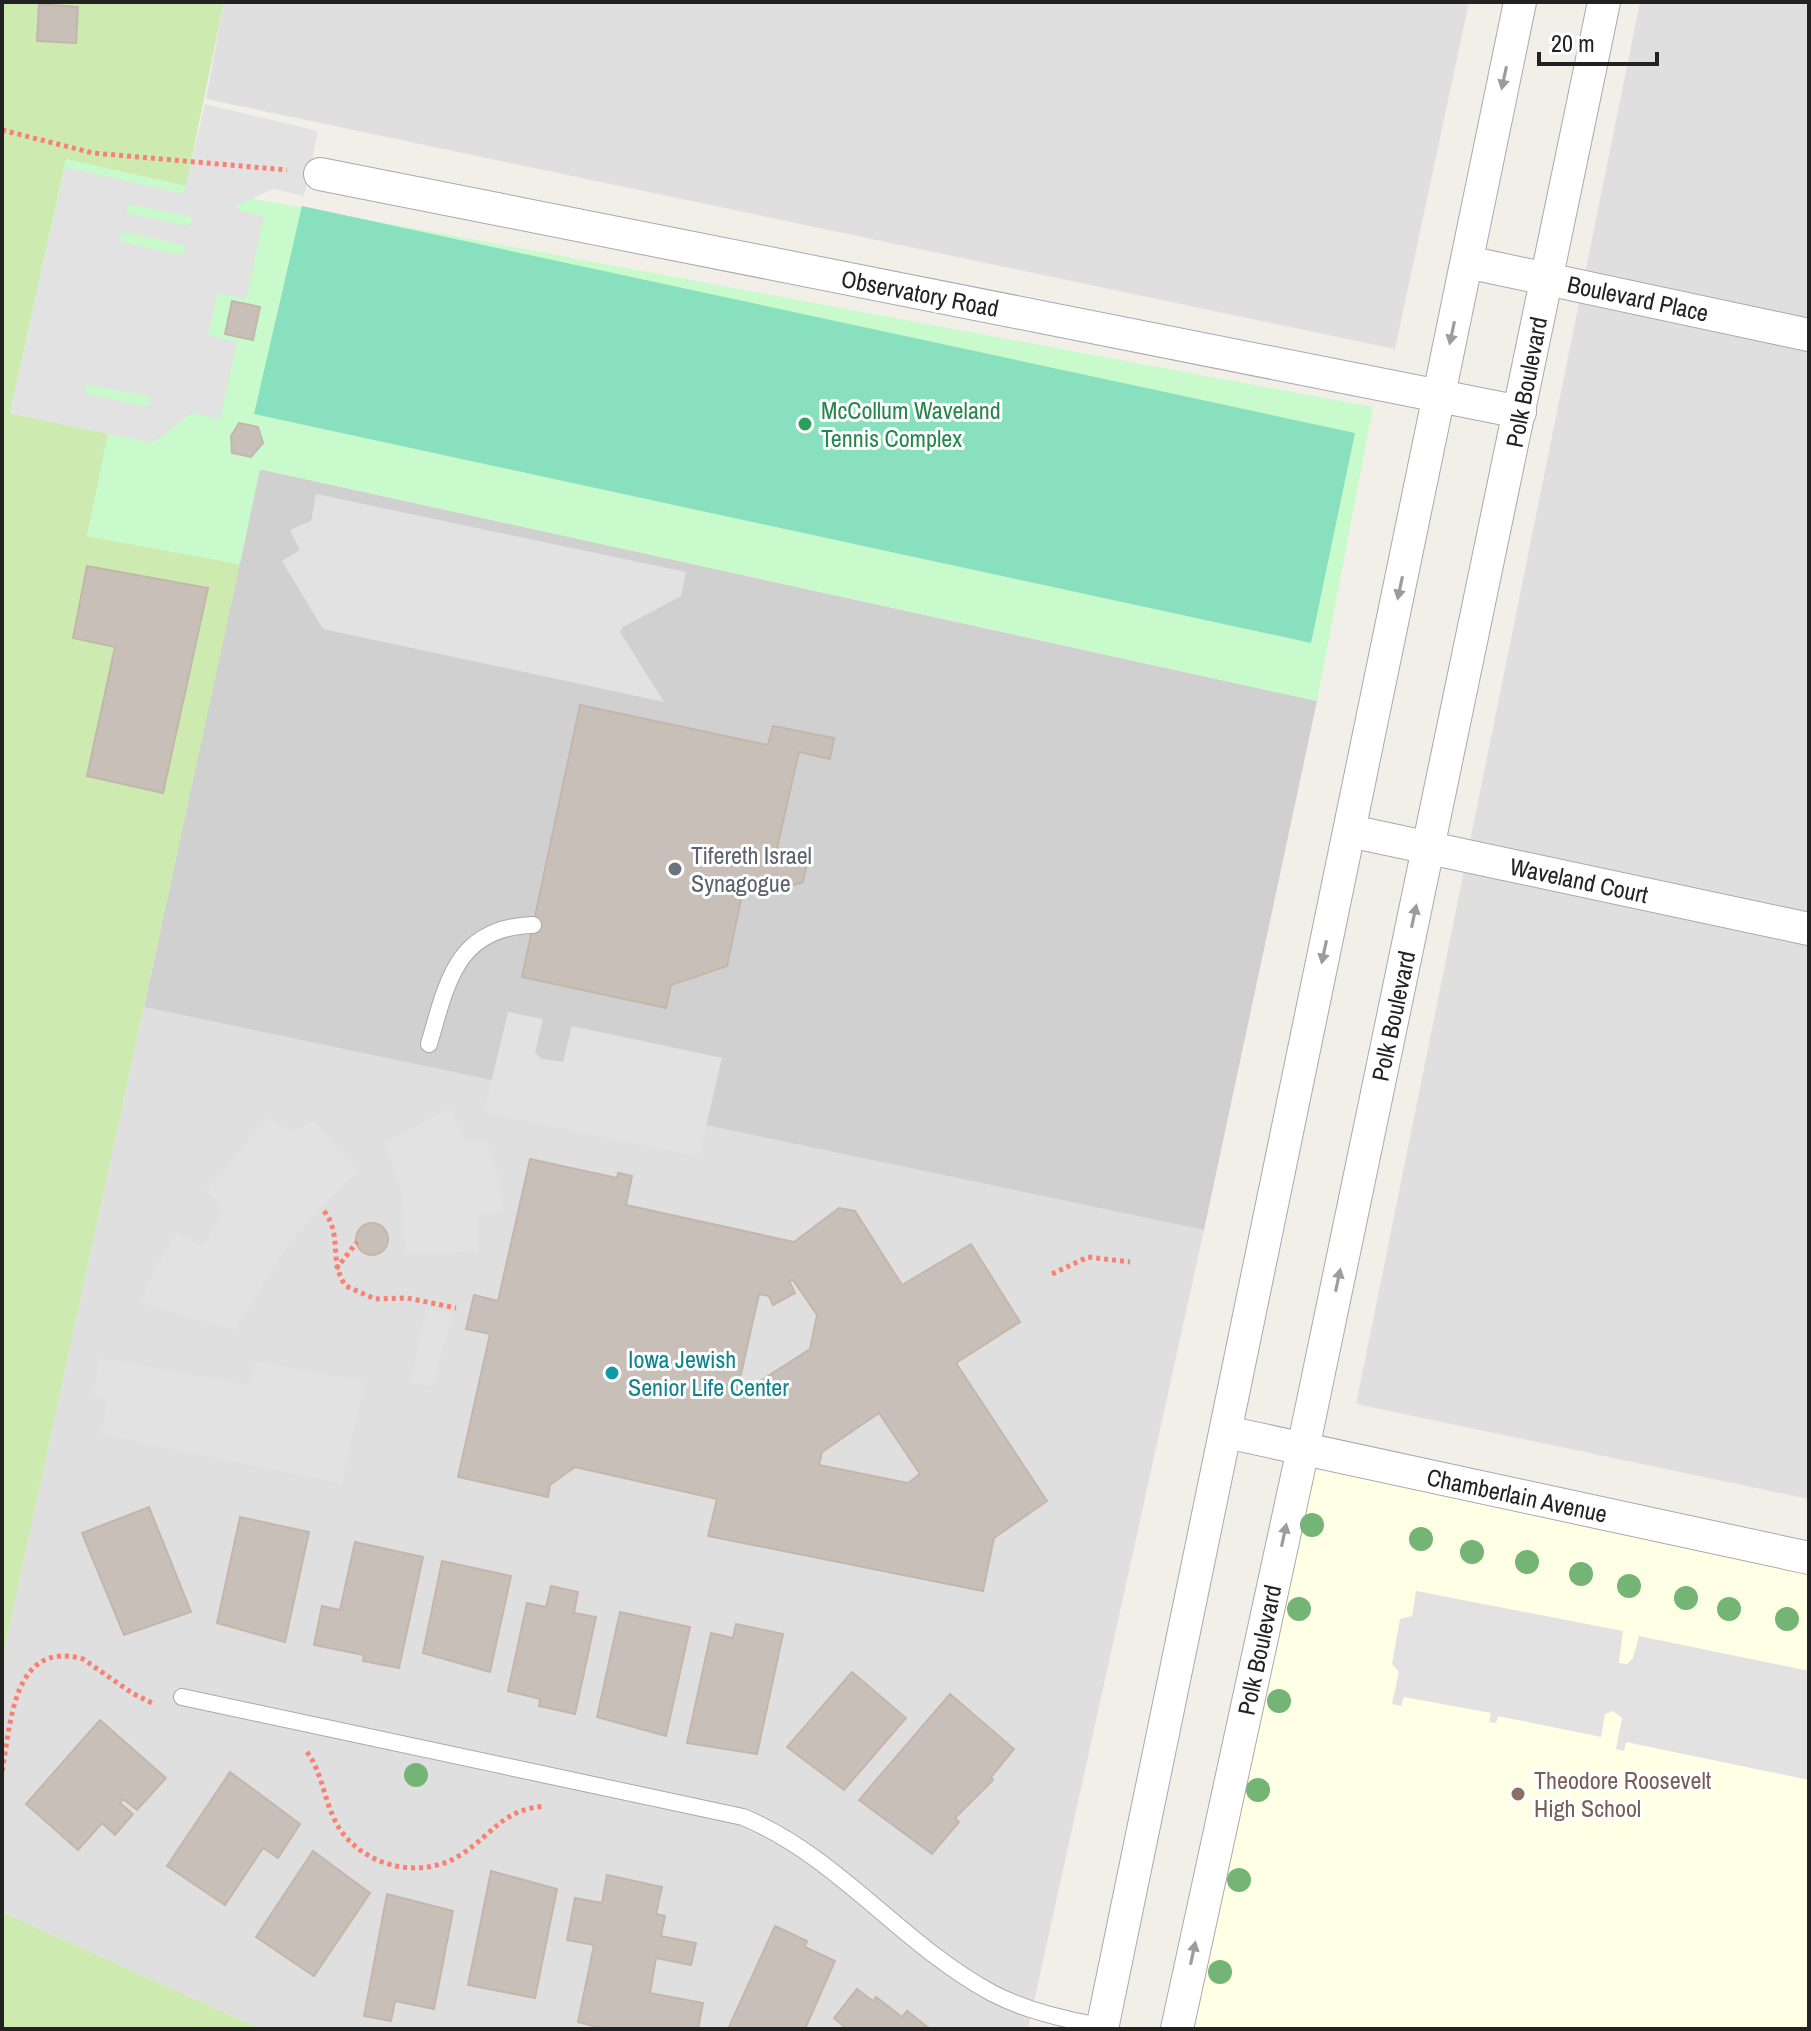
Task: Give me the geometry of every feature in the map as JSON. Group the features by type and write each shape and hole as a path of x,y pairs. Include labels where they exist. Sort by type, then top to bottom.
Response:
{"street":[{"path":"1106,2028 1520,2"},
{"name":"Polk Boulevard","path":"1177,2029 1303,1449 1604,2"},
{"name":"Observatory Road","path":"320,174 1520,412"},
{"name":"Boulevard Place","path":"1467,262 1809,335"},
{"name":"Waveland Court","path":"1350,831 1809,929"},
{"name":"Chamberlain Avenue","path":"1226,1432 1809,1558"}],"lane":[{"path":"429,1044 449,979 465,951 484,936 510,926 533,925"},
{"path":"176,1702 743,1817 781,1833 811,1853 961,1973 991,1992 1025,2008 1106,2028"}],"path":[{"path":"2,130 93,153 320,174"},
{"path":"324,1211 335,1229 336,1269 346,1286 357,1293 456,1308"},
{"path":"336,1269 357,1242"},
{"path":"1052,1274 1088,1257 1130,1262"},
{"path":"2,1771 19,1684 33,1667 74,1657 83,1659 132,1693 176,1702"},
{"path":"301,1746 316,1766 326,1802 340,1830 354,1846 384,1863 405,1868 444,1863 461,1854 508,1815 527,1808 557,1808"}],"shaded area":[{"path":"224,2 1469,2 1395,349 206,99"},
{"path":"1640,2 1809,2 1809,1499 1356,1404"},
{"path":"205,104 318,131 304,196 273,189 235,206 239,211 264,216 246,299 217,293 208,335 237,342 220,419 192,413 152,443 10,413 65,167 184,194","holes":["127,204 190,216 193,222 186,226 127,213","126,232 184,245 186,251 180,255 122,242 119,236","85,384 148,396 151,403 144,406 86,394"]},
{"path":"259,469 1317,701 1204,1230 144,1007"},
{"path":"316,494 686,572 681,596 623,627 620,632 664,702 323,629 282,561 300,550 290,530 311,521"},
{"path":"144,1007 1204,1230 1028,2029 261,2029 2,1912 2,1661"},
{"path":"508,1012 543,1019 535,1053 542,1059 563,1062 572,1026 722,1058 699,1156 484,1112"},
{"path":"450,1108 463,1139 471,1143 487,1141 499,1180 501,1211 477,1213 478,1251 405,1253 403,1196 386,1143"},
{"path":"269,1117 291,1132 300,1130 312,1120 358,1170 291,1240 234,1330 140,1302 157,1265 178,1232 199,1245 206,1241 222,1215 221,1206 206,1191"},
{"path":"426,1309 453,1315 432,1386 411,1382"},
{"path":"100,1358 246,1385 251,1383 255,1361 365,1382 341,1483 101,1434 108,1398 93,1395"},
{"name":"Theodore Roosevelt High School","path":"1303,1449 1809,1558 1809,2029 1177,2029"},
{"path":"1416,1591 1623,1631 1619,1663 1627,1664 1633,1658 1639,1636 1809,1671 1809,1780 1626,1742 1624,1751 1616,1749 1622,1718 1613,1711 1605,1714 1601,1737 1498,1716 1496,1723 1489,1722 1491,1713 1404,1697 1401,1706 1392,1704 1399,1672 1392,1664 1400,1619 1412,1616"}],"green space":[{"path":"2,2 224,2 186,186 66,160 10,413 109,434 87,536 240,564 2,1661"},
{"path":"66,159 186,186 1373,407 1317,701 260,469 240,564 87,536 108,434 10,413"},
{"name":"McCollum Waveland Tennis Complex","path":"302,206 1355,433 1311,643 254,414"},
{"path":"2,1912 261,2029 2,2029"}],"building":[{"path":"39,4 78,7 76,43 37,41"},
{"path":"232,301 260,307 253,340 225,334"},
{"path":"239,423 258,427 263,443 251,457 232,453 231,436"},
{"path":"87,566 208,588 163,793 87,776 115,647 73,638"},
{"name":"Tifereth Israel Synagogue","path":"580,705 768,745 773,726 834,738 830,759 799,752 777,848 809,855 803,882 764,895 743,890 727,966 671,985 666,1008 522,977"},
{"name":"Iowa Jewish Senior Life Center","path":"530,1159 617,1178 618,1173 632,1176 626,1205 794,1242 839,1208 855,1211 902,1285 971,1244 1020,1322 956,1363 1047,1501 994,1538 983,1591 708,1536 717,1499 575,1467 550,1485 548,1497 458,1477 490,1334 466,1329 474,1295 498,1301","holes":["793,1280 817,1315 810,1349 745,1391 739,1383 759,1294 769,1296 773,1305 795,1293 789,1281","879,1413 920,1474 908,1483 819,1465 822,1452"]},
{"path":"372,1223 383,1228 388,1239 383,1250 372,1255 361,1250 356,1239 361,1228"},
{"path":"149,1507 191,1612 124,1635 82,1533"},
{"path":"240,1517 309,1532 285,1642 217,1623"},
{"path":"355,1542 423,1557 399,1668 363,1661 364,1655 314,1645 322,1606 340,1610"},
{"path":"442,1561 511,1576 490,1672 423,1653"},
{"path":"551,1586 578,1592 574,1613 596,1617 575,1714 539,1706 540,1699 508,1691 527,1603 546,1607"},
{"path":"620,1612 690,1627 666,1736 597,1717"},
{"path":"736,1624 783,1634 757,1754 687,1743 711,1633 733,1638"},
{"path":"852,1672 906,1718 844,1790 787,1747"},
{"path":"950,1694 1014,1749 991,1777 993,1780 955,1818 959,1822 932,1854 859,1800"},
{"path":"100,1720 166,1778 137,1810 123,1799 120,1803 133,1814 115,1835 102,1823 78,1850 26,1804"},
{"path":"230,1772 300,1824 278,1858 263,1848 225,1905 167,1866"},
{"path":"313,1851 370,1893 314,1976 256,1937"},
{"path":"491,1871 557,1889 535,1998 468,1985"},
{"path":"607,1875 662,1887 656,1914 665,1916 661,1936 696,1943 691,1965 656,1958 650,1993 703,2003 698,2029 605,2029 578,2022 594,1945 567,1940 575,1898 602,1903"},
{"path":"387,1894 453,1911 434,2009 395,2001 391,2021 364,2016"},
{"path":"775,1926 807,1941 805,1947 835,1961 805,2029 728,2029"},
{"path":"857,1989 873,2001 876,1997 902,2017 907,2011 930,2029 847,2029 834,2018"}],"place":[{"name":"McCollum Waveland Tennis Complex","path":"805,424"},
{"name":"Tifereth Israel Synagogue","path":"675,869"},
{"name":"Iowa Jewish Senior Life Center","path":"612,1373"},
{"name":"Theodore Roosevelt High School","path":"1518,1794"}]}
